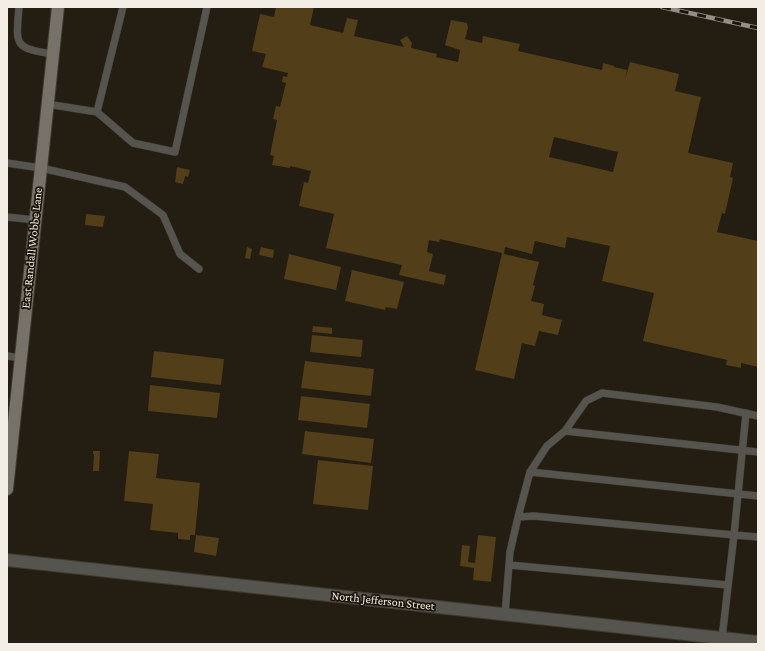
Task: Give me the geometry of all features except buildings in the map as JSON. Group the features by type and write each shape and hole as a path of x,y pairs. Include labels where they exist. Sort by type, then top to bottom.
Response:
{"street":[{"name":"East Randall Wobbe Lane","path":"7,489 58,7"},
{"name":"North Jefferson Street","path":"7,560 758,642"}],"lane":[{"path":"19,7 17,30 18,41 26,49 53,54"},
{"path":"97,112 123,7"},
{"path":"48,104 97,112 133,143 175,152 207,7"},
{"path":"7,163 40,168 125,187 163,215 180,254 200,269"},
{"path":"7,217 35,220"},
{"path":"7,356 21,358"},
{"path":"505,614 510,552 530,472 547,446 565,431 586,401 602,393 717,407 758,416"},
{"path":"722,638 746,413"},
{"path":"565,431 758,452"},
{"path":"530,472 758,496"},
{"path":"518,517 534,516 758,538"},
{"path":"509,565 728,585"}],"railway":[{"path":"662,7 758,28"}]}
